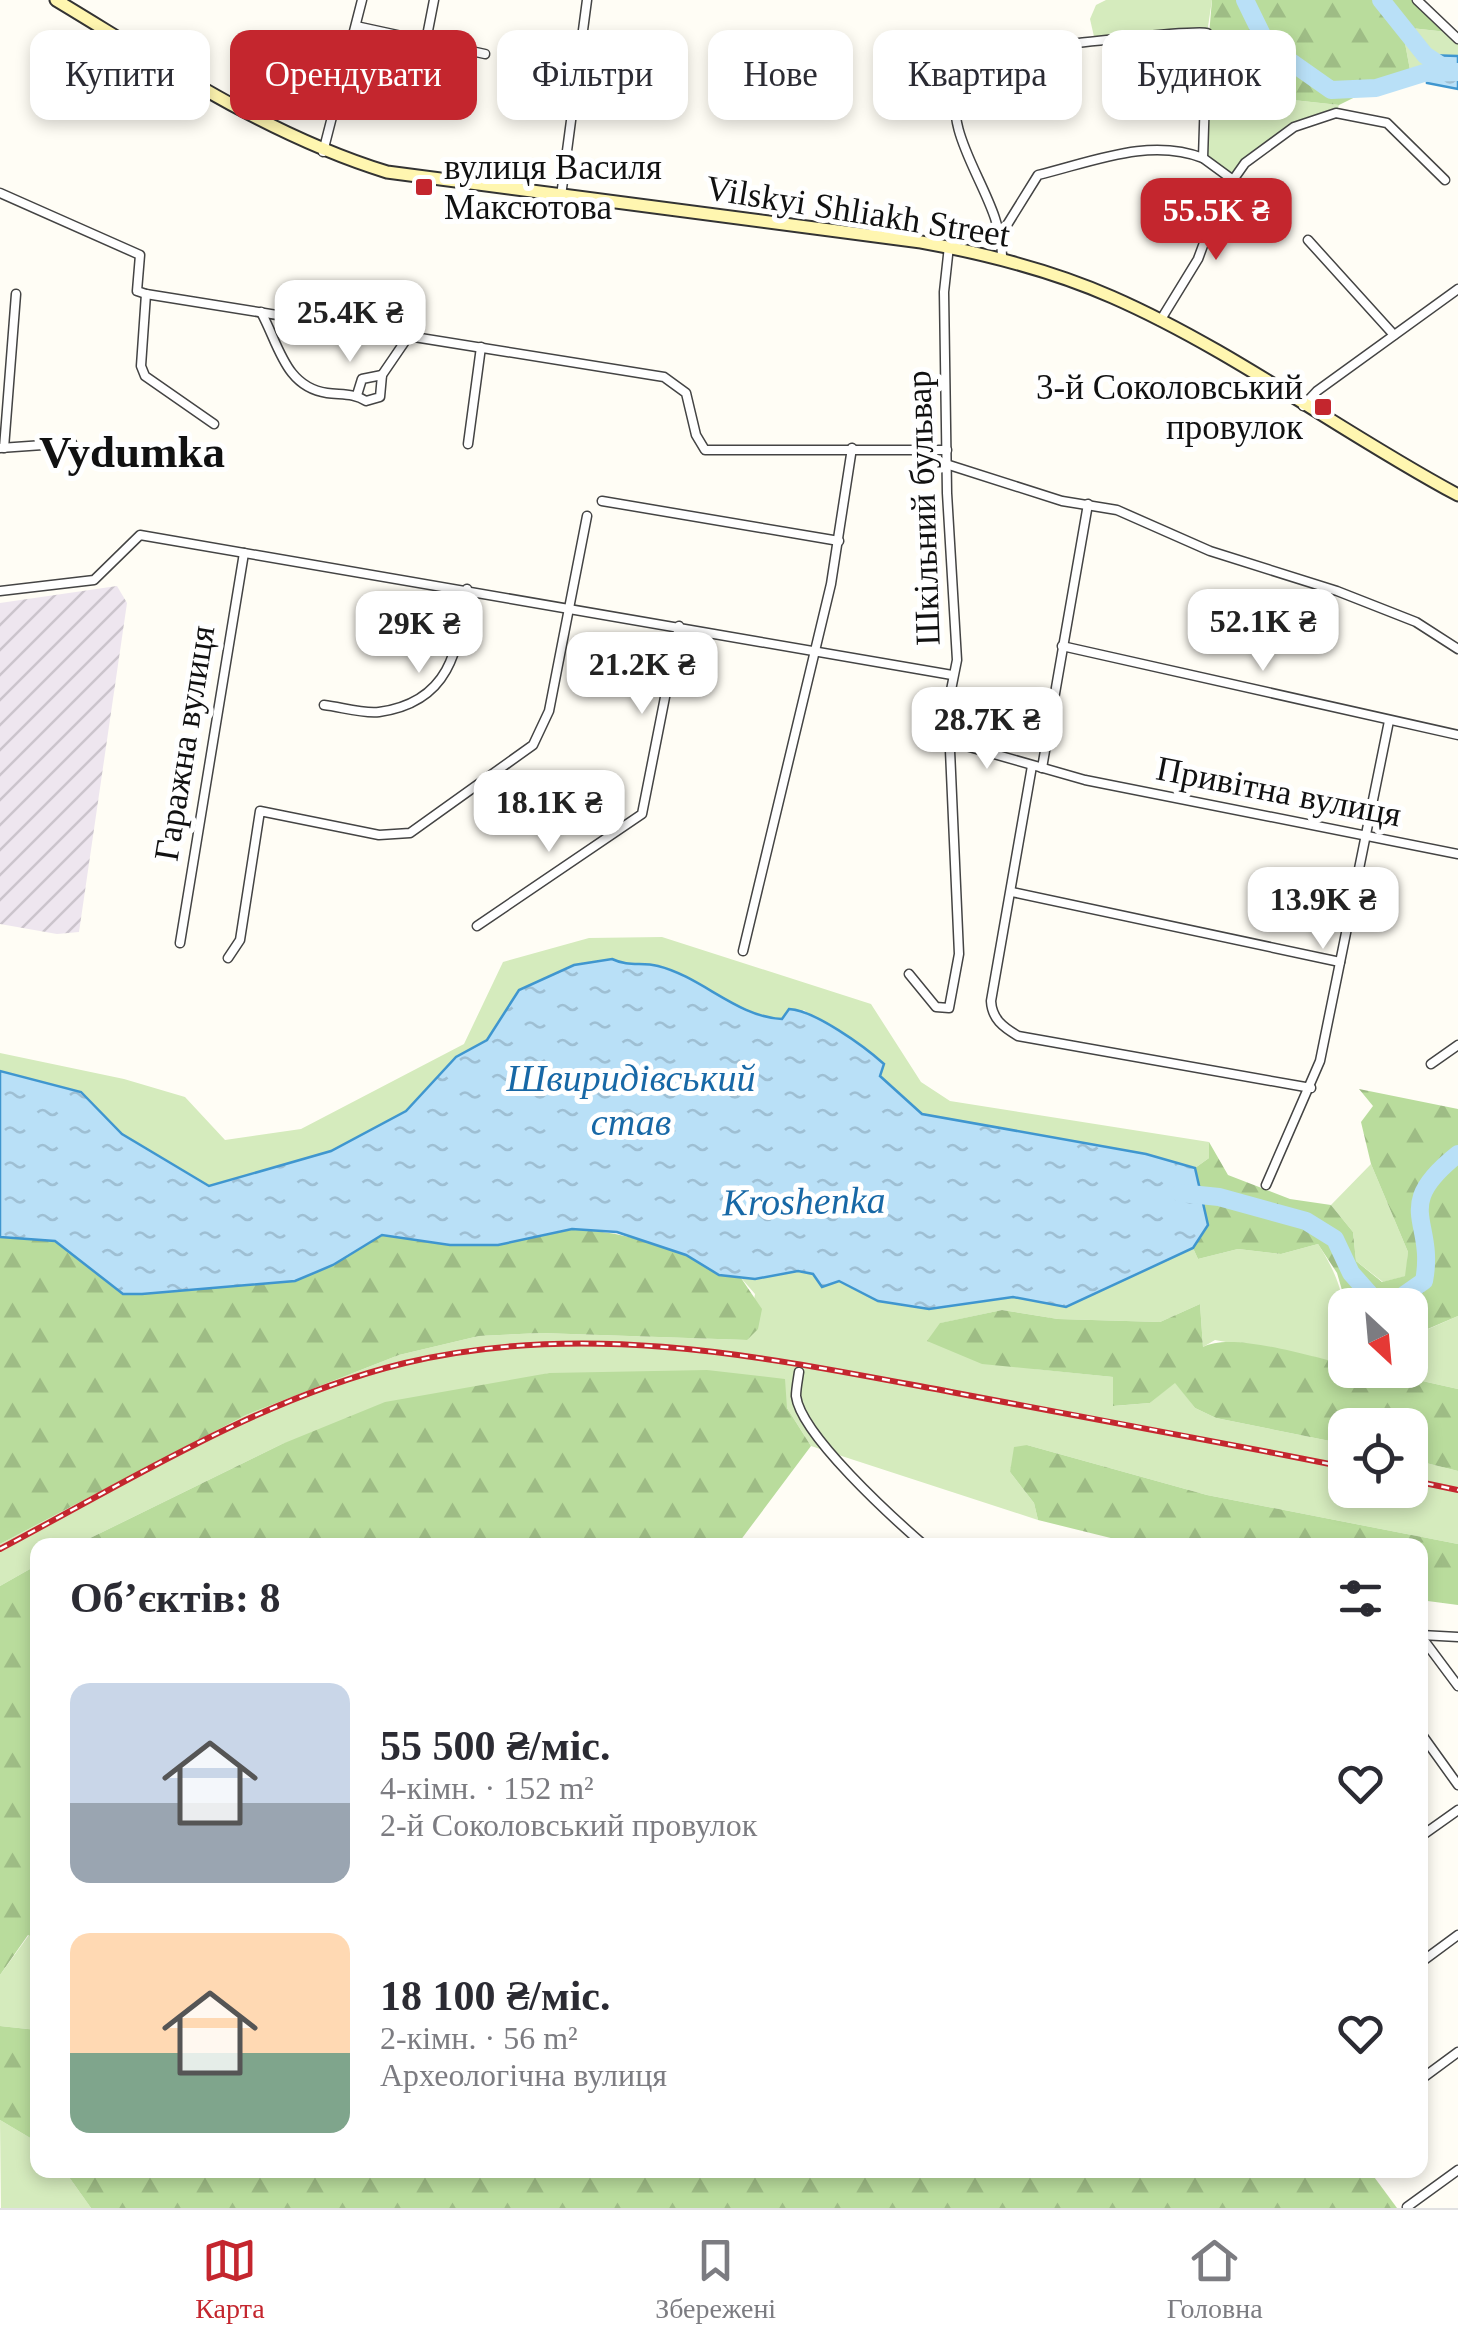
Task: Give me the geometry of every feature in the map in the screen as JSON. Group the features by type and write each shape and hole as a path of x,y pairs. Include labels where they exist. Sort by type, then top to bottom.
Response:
{"street":[{"name":"Vilskyi Shliakh Street","path":"56,0 268,127 323,152 387,172 949,246 1002,258 1098,291 1160,321 1458,495"},
{"path":"323,152 362,0"},
{"path":"428,30 434,0"},
{"path":"560,196 587,0"},
{"path":"1418,0 1458,39"},
{"path":"356,26 375,30"},
{"path":"1002,258 1002,233 993,202 963,145 954,94 958,80 983,76 1030,50 1059,42 1206,34 1203,158"},
{"path":"477,52 485,54"},
{"path":"1160,321 1198,259 1221,197 1246,163 1294,128 1336,113 1387,122 1444,180"},
{"path":"1002,233 1038,174 1144,148 1203,158 1233,180"},
{"path":"0,193 140,255 137,290 146,294 664,377 686,393 696,435 705,450 947,450"},
{"path":"1308,240 1394,335"},
{"name":"Шкільний бульвар","path":"909,974 936,1007 949,1008 959,954 948,704 957,660 947,450 944,292 949,246"},
{"path":"1303,406 1458,289"},
{"path":"16,294 2,448 72,444"},
{"path":"146,294 141,366 145,376 214,424"},
{"path":"261,311 295,381 322,393 358,395 366,401 380,397 382,375 410,334"},
{"path":"468,444 481,347"},
{"path":"358,395 362,379 382,375"},
{"path":"743,951 839,541 852,448"},
{"path":"949,465 1062,501 1116,510 1210,551 1337,591 1416,622 1458,649"},
{"path":"602,501 839,541"},
{"path":"1088,504 991,1001 992,1012 1018,1036 1311,1088"},
{"path":"228,958 240,940 244,922 260,812 379,835 410,833 534,745 549,711 587,516"},
{"path":"0,591 94,580 140,534 952,675"},
{"name":"Гаражна вулиця","path":"180,943 244,553"},
{"path":"324,705 378,712 429,692 444,680 453,658 468,590"},
{"path":"477,926 642,814 679,626"},
{"path":"1062,646 1458,735"},
{"path":"1266,1185 1311,1088 1388,722"},
{"name":"Привітна вулиця","path":"952,742 1037,767 1458,854"},
{"path":"1012,892 1340,962"},
{"path":"1432,1064 1458,1045"},
{"path":"799,1372 796,1396 808,1426 896,1523 915,1538"},
{"path":"1428,1635 1458,1637"},
{"path":"1428,1646 1458,1686"},
{"path":"1428,1743 1458,1785"},
{"path":"1428,1831 1458,1810"},
{"path":"1428,1957 1458,1935"},
{"path":"1428,2074 1458,2052"},
{"path":"1406,2207 1458,2170"}],"shaded area":[{"path":"117,586 127,603 79,932 57,934 0,924 0,603"}],"green space":[{"path":"1106,0 1212,0 1207,30 1102,30 1102,40 1095,41 1090,19 1096,5"},
{"path":"1212,0 1417,0 1458,39 1458,46 1447,32 1402,27 1410,70 1339,105 1296,100 1296,30 1209,30"},
{"path":"1402,27 1447,32 1458,46 1458,72 1424,73 1376,88 1410,70"},
{"path":"1296,100 1339,105 1336,113 1266,147 1233,180 1203,158 1204,120 1296,120"},
{"path":"662,937 871,1004 921,1082 950,1101 1209,1142 1209,1158 1195,1168 1146,1154 921,1114 804,1010 781,1019 754,1016 672,971 612,959 519,990 487,1040 456,1057 406,1111 331,1151 208,1186 122,1134 81,1092 0,1071 0,1053 124,1079 185,1097 225,1140 301,1129 464,1044 503,962 589,938"},
{"path":"1359,1089 1458,1109 1458,1316 1428,1329 1428,1288 1341,1288 1337,1273 1318,1244 1281,1254 1238,1249 1198,1259 1193,1248 1208,1225 1195,1168 1209,1158 1209,1142 1228,1175 1290,1199 1331,1205 1353,1232 1356,1261 1382,1282 1405,1276 1408,1252 1371,1164 1361,1122 1373,1106"},
{"path":"1371,1164 1408,1252 1406,1276 1383,1282 1356,1261 1353,1232 1331,1205"},
{"path":"572,1229 641,1240 741,1278 762,1309 758,1329 747,1340 541,1333 479,1336 399,1355 246,1415 0,1544 0,1237 55,1241 122,1294 142,1294 295,1281 333,1265 382,1235 450,1245 498,1245"},
{"path":"1318,1244 1340,1288 1328,1288 1328,1361 1215,1340 1203,1347 1200,1304 1160,1322 1058,1319 1002,1310 941,1323 1035,1369 1113,1377 1114,1406 1150,1403 1175,1382 1195,1408 1216,1418 1328,1441 1328,1508 1428,1508 1428,1464 1458,1471 1458,1544 1207,1495 1027,1445 1010,1472 1034,1503 1038,1520 811,1446 787,1408 625,1374 549,1373 282,1444 90,1538 30,1538 30,1569 0,1586 0,1544 246,1415 399,1355 479,1336 541,1333 747,1340 755,1294 741,1278 798,1271 839,1281 878,1301 929,1309 1013,1297 1066,1307 1193,1248 1198,1259 1238,1249 1281,1254"},
{"path":"1200,1304 1203,1347 1232,1342 1328,1360 1328,1388 1428,1388 1428,1382 1458,1389 1458,1471 1428,1464 1428,1408 1328,1408 1328,1441 1216,1418 1195,1408 1175,1383 1150,1403 1113,1406 1113,1377 982,1364 927,1341 940,1323 1002,1310 1058,1319 1160,1322"},
{"path":"1458,1316 1458,1389 1428,1382 1428,1329"},
{"path":"707,1370 785,1379 787,1408 811,1446 742,1538 90,1538 282,1444 385,1402 549,1373"},
{"path":"1027,1445 1207,1495 1427,1538 1111,1538 1038,1520 1034,1503 1010,1472 1014,1447"},
{"path":"1428,1538 1458,1544 1458,1605 1428,1601"},
{"path":"30,1569 30,1936 0,1975 0,1586"},
{"path":"30,1936 30,2029 0,2026 0,1975"},
{"path":"0,2026 30,2029 30,2138 0,2120"},
{"path":"0,2120 30,2138 30,2178 70,2178 91,2208 1,2208"},
{"path":"70,2178 1375,2178 1397,2208 91,2208"}],"water":[{"path":"1425,55 1458,56 1458,89 1427,83"},
{"name":"Швиридівський став","path":"612,959 674,971 766,1017 782,1019 789,1009 812,1015 884,1064 880,1076 922,1114 1146,1154 1195,1168 1208,1225 1193,1248 1066,1307 1013,1297 929,1309 878,1301 839,1281 822,1287 813,1274 798,1271 755,1279 719,1275 686,1255 617,1232 572,1229 498,1245 450,1245 382,1235 333,1265 295,1281 142,1294 123,1294 55,1241 0,1237 0,1071 81,1092 122,1134 209,1186 331,1151 406,1111 456,1057 487,1040 519,990 574,965"}],"waterway":[{"path":"1245,0 1267,45 1331,90 1376,88 1424,73 1458,72"},
{"path":"1381,0 1425,55 1443,67"},
{"name":"Kroshenka","path":"1180,1193 1219,1197 1306,1221 1335,1239 1351,1273 1374,1299 1394,1302 1424,1281 1421,1202 1438,1172 1458,1154"}],"railway":[{"path":"0,1549 197,1443 299,1397 405,1363 474,1350 542,1344 611,1344 747,1356 1328,1464"},
{"path":"1428,1484 1458,1490"}],"place":[{"name":"вулиця Василя Максютова","path":"424,187"},
{"name":"3-й Соколовський провулок","path":"1323,407"}],"district":[{"name":"Vydumka","path":"132,451"}]}
